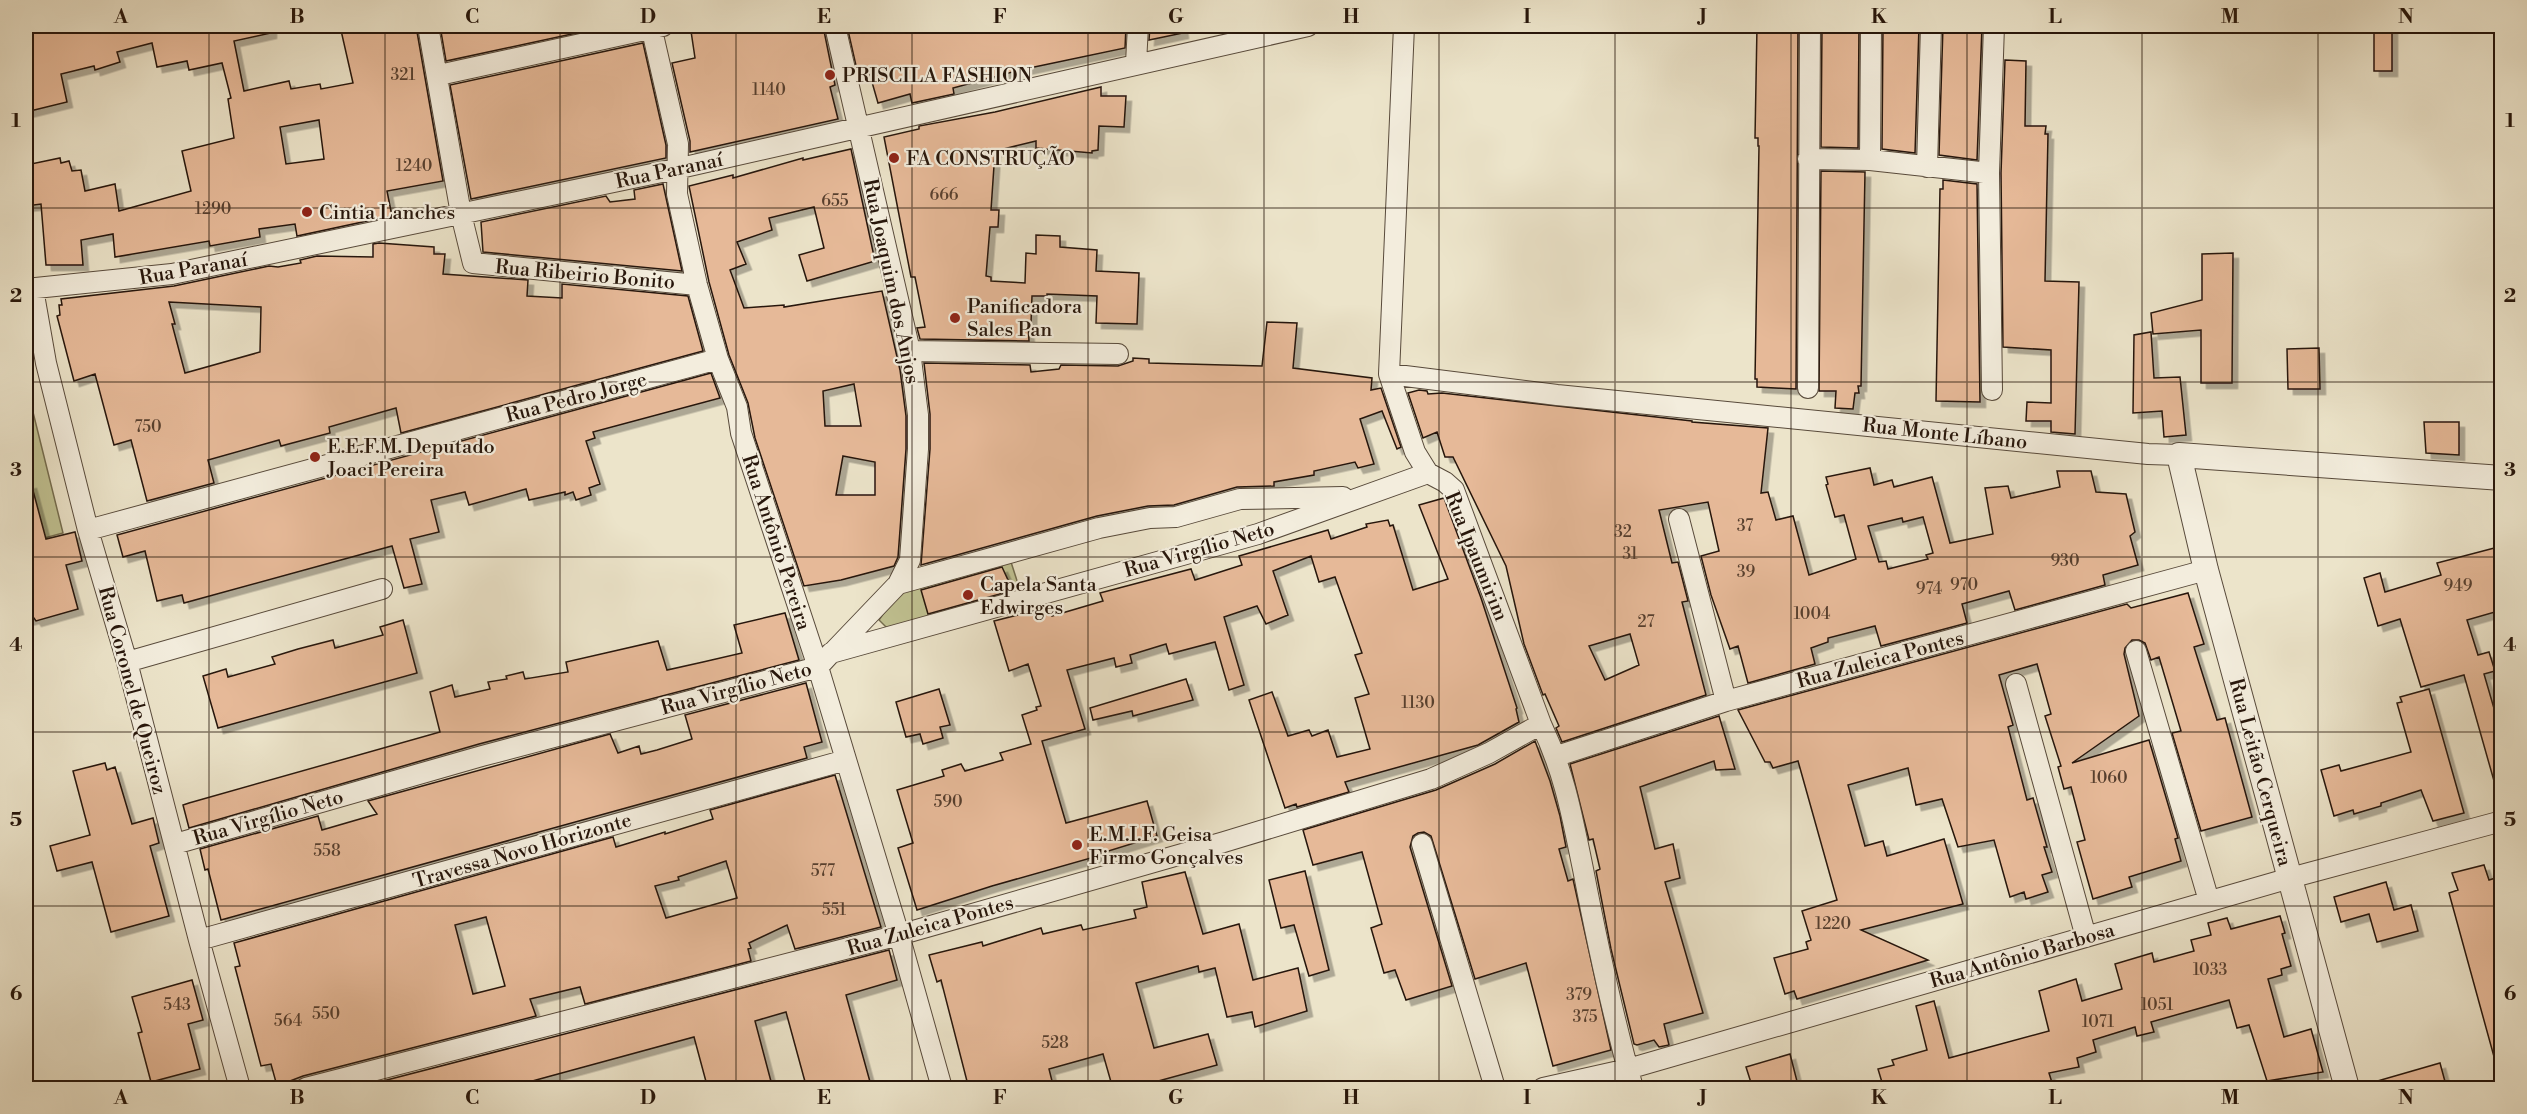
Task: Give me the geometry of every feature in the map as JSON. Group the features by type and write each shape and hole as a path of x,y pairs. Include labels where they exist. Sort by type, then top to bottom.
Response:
{"street":[{"path":"428,26 439,75 461,214"},
{"path":"439,75 655,26"},
{"name":"Rua Antônio Pereira","path":"655,26 678,144 676,169 678,194 697,285 717,359 737,407 741,433 825,660 846,760 899,935 942,1089"},
{"name":"Rua Joaquim dos Anjos","path":"825,660 898,584 910,560 918,449 918,415 910,351 835,26"},
{"path":"1136,63 1138,26"},
{"name":"Rua Paranaí","path":"29,289 172,274 676,169 1136,63 1308,26"},
{"name":"Rua Ipaumirim","path":"1404,26 1389,374 1407,433 1428,473 1454,490 1541,724 1557,756 1572,811 1582,869 1634,1089"},
{"path":"1808,388 1810,26"},
{"path":"1870,160 1871,26"},
{"path":"1927,167 1931,26"},
{"path":"1992,390 1989,173 1994,26"},
{"path":"1808,159 1870,160 1989,173"},
{"name":"Rua Ribeirio Bonito","path":"461,214 473,263 697,285"},
{"name":"Rua Coronel de Queiroz","path":"29,289 88,530 127,662 240,1089"},
{"path":"910,351 1118,354"},
{"name":"Rua Pedro Jorge","path":"88,530 717,359"},
{"name":"Rua Monte Líbano","path":"1389,374 1557,395 2148,454 2502,478"},
{"name":"Rua Leitão Cerqueira","path":"2179,455 2206,570 2347,1089"},
{"name":"Rua Virgílio Neto","path":"175,844 825,660 1258,534 1428,473"},
{"path":"898,584 1099,528 1150,518 1176,517 1240,500 1358,497"},
{"path":"1679,519 1726,701"},
{"name":"Rua Zuleica Pontes","path":"1557,756 1726,701 2206,570"},
{"path":"127,662 382,589"},
{"path":"2136,651 2209,901"},
{"path":"2016,684 2086,937"},
{"name":"Rua Zuleica Pontes","path":"306,1089 899,935 1236,838 1431,778 1489,753 1541,724"},
{"name":"Travessa Novo Horizonte","path":"199,940 846,760"},
{"name":"Rua Antônio Barbosa","path":"1543,1089 1628,1069 2290,878 2502,821"},
{"path":"1422,844 1495,1089"}],"green space":[{"path":"26,384 63,533 26,543"},
{"path":"1010,559 1020,590 887,628 879,620 902,586"}],"building":[{"path":"26,26 271,26 271,33 234,41 244,91 289,81 291,89 320,84 321,89 353,83 340,26 416,26 443,181 387,191 392,216 297,236 295,224 259,229 260,237 210,246 209,241 115,257 113,234 81,240 83,265 46,265 41,204 26,206 26,165 60,158 61,163 69,161 72,171 81,170 85,191 115,184 119,211 191,191 182,151 234,138 228,99 231,98 222,63 189,70 187,61 157,67 152,43 117,52 120,62 95,70 94,66 61,74 67,102 26,112","holes":["319,120 324,159 286,164 280,127"]},
{"path":"440,26 609,26 446,61"},
{"path":"718,26 823,26 835,85 830,87 838,119 690,152 690,141 672,63 695,58 691,31"},
{"path":"847,26 1126,26 1125,48 1020,70 953,88 954,94 912,103 910,94 878,103 868,68 857,70"},
{"path":"1150,26 1182,26 1183,33 1149,40"},
{"path":"1757,26 1798,26 1796,389 1757,387 1757,379 1755,379 1759,146 1758,138 1755,138"},
{"path":"1822,26 1859,26 1858,148 1821,147"},
{"path":"1883,26 1919,26 1915,153 1882,149"},
{"path":"1943,26 1982,26 1977,160 1939,155"},
{"path":"2374,26 2392,26 2392,71 2374,71"},
{"path":"643,43 666,145 666,158 471,199 450,85"},
{"path":"2005,60 2026,61 2025,126 2046,126 2045,134 2048,134 2045,281 2079,282 2075,434 2051,432 2051,421 2026,421 2027,402 2051,403 2051,350 2003,347 2001,173"},
{"path":"1101,87 1101,96 1126,96 1124,127 1099,126 1098,150 1092,153 1036,148 1036,141 995,151 991,210 999,210 998,227 990,227 986,276 991,277 991,281 1025,283 1026,253 1036,254 1036,235 1060,236 1060,247 1097,250 1096,271 1139,273 1137,324 1096,323 1097,296 1047,294 1047,296 1032,296 1031,323 1028,323 1029,341 920,339 917,328 925,327 915,277 911,277 884,137 919,129 919,126 995,112"},
{"path":"851,149 875,261 807,281 799,255 824,248 814,207 769,218 772,230 737,242 746,264 730,270 744,308 784,305 784,307 882,291 900,370 906,416 906,449 898,557 894,566 841,580 804,586 755,438 748,403 729,355 709,282 689,186 733,175 733,178 803,158 803,160","holes":["854,384 861,426 825,426 823,391","843,456 875,462 875,495 836,495"]},
{"path":"1821,171 1865,172 1861,386 1858,386 1859,393 1855,393 1853,409 1835,408 1836,391 1819,391"},
{"path":"1943,180 1977,184 1980,402 1936,401 1940,189 1943,189"},
{"path":"663,184 682,271 483,252 481,222 606,196 610,202 635,199 634,190"},
{"path":"373,244 434,247 434,254 445,254 443,274 528,280 527,296 562,298 562,284 688,296 703,351 401,433 396,408 329,427 330,433 281,446 279,440 208,460 214,483 147,501 131,440 114,445 95,374 74,381 57,316 60,315 61,299 174,286 269,266 278,267 301,263 300,260 317,256 373,257","holes":["169,302 261,307 260,352 185,373 172,324 175,324"]},
{"path":"2233,253 2232,383 2201,383 2201,330 2153,334 2151,313 2202,300 2202,254"},
{"path":"1267,322 1297,323 1293,368 1372,378 1371,390 1381,388 1401,447 1397,449 1382,411 1360,419 1374,464 1358,468 1355,462 1314,471 1314,475 1274,482 1274,486 1237,487 1174,505 1148,506 1097,516 921,565 930,449 930,414 924,363 1030,365 1031,372 1059,369 1061,365 1118,366 1133,361 1133,358 1149,359 1149,363 1262,366"},
{"path":"2151,332 2154,378 2180,377 2186,435 2164,437 2162,411 2133,413 2134,335"},
{"path":"2319,348 2320,389 2288,389 2287,349"},
{"path":"711,373 720,398 593,432 595,438 586,441 600,484 589,488 591,495 576,500 573,492 565,495 565,492 529,500 526,489 469,505 465,492 431,500 439,532 410,539 422,584 404,588 392,546 184,603 182,595 157,601 145,551 123,557 117,535"},
{"path":"1419,390 1427,391 1428,394 1442,393 1692,422 1768,428 1761,493 1768,492 1776,520 1793,516 1809,575 1856,559 1844,515 1835,517 1826,477 1870,468 1874,485 1892,480 1894,487 1932,477 1950,543 1993,534 1985,488 2008,486 2011,498 2060,487 2057,471 2091,471 2096,492 2126,494 2135,532 2130,536 2138,565 2103,575 2105,585 2015,610 2009,591 1962,604 1967,623 1881,646 1875,626 1828,638 1828,642 1811,648 1815,664 1748,683 1738,646 1730,649 1711,595 1701,556 1719,551 1708,502 1659,510 1672,563 1678,562 1688,601 1682,602 1706,695 1562,742 1556,728 1559,726 1545,694 1543,695 1524,644 1506,566 1453,457 1445,457 1437,432 1423,438 1408,393","holes":["1923,517 1933,553 1926,555 1928,559 1888,569 1886,561 1879,562 1868,526 1902,518 1903,522","1630,634 1639,665 1605,680 1589,646"]},
{"path":"2424,422 2459,422 2459,455 2426,453"},
{"path":"31,483 46,539 75,532 82,561 66,565 78,609 36,621 34,618 26,620 26,484"},
{"path":"1444,498 1481,598 1517,708 1519,722 1478,745 1345,782 1349,792 1297,807 1296,804 1285,808 1249,700 1272,692 1288,736 1309,730 1312,736 1328,730 1337,757 1370,749 1355,698 1369,694 1355,655 1362,653 1335,577 1319,582 1311,556 1273,571 1288,615 1266,624 1257,606 1224,617 1244,685 1229,690 1215,642 1169,654 1166,644 1130,655 1132,663 1116,667 1114,658 1067,670 1085,729 1042,741 1066,823 1147,801 1157,836 1105,852 1105,854 917,910 898,848 913,843 897,790 944,776 942,770 961,764 965,771 1003,760 1000,753 1031,744 1022,715 1037,710 1036,707 1041,706 1028,664 1009,671 994,621 1049,607 1052,616 1103,601 1100,593 1191,569 1195,580 1242,565 1239,556 1328,530 1331,539 1367,527 1366,524 1388,520 1390,526 1393,525 1413,590 1448,579 1419,505"},
{"path":"2502,546 2502,610 2467,620 2478,655 2489,652 2495,671 2484,674 2502,736 2502,787 2496,788 2464,675 2421,687 2400,619 2378,626 2364,578 2380,573 2385,592 2441,575 2437,563"},
{"path":"1002,567 1008,580 1007,592 928,614 921,590"},
{"path":"2188,593 2204,644 2194,647 2217,720 2225,718 2252,817 2201,831 2172,733 2181,731 2159,657 2151,660 2145,643 2132,640 2125,648 2124,654 2139,716 2072,763 2149,740 2178,838 2175,839 2181,861 2129,877 2132,887 2093,899 2077,842 2085,840 2071,787 2064,789 2058,767 2061,766 2045,716 2051,714 2037,664 1999,675 2013,725 2008,727 2027,800 2033,798 2047,847 2044,847 2052,872 2042,875 2048,892 2026,899 2024,892 2010,897 1994,840 1958,847 1942,799 1916,805 1908,768 1848,785 1865,846 1883,841 1887,856 1944,839 1963,904 1861,930 1928,960 1797,999 1794,991 1785,994 1774,958 1808,949 1806,942 1811,940 1802,911 1837,900 1798,761 1773,768 1770,762 1765,762 1738,710 2127,604 2131,608"},
{"path":"785,613 799,660 479,744 189,828 183,805 440,732 430,692 452,685 455,697 490,689 488,682 507,679 506,676 523,672 525,679 568,672 566,662 658,641 667,670 703,662 742,653 734,625"},
{"path":"403,620 417,673 218,728 203,676 226,669 228,677 275,664 272,657 298,649 333,640 335,648 383,635 380,627"},
{"path":"1186,679 1193,700 1133,716 1132,711 1093,720 1090,708"},
{"path":"806,683 822,742 804,747 807,758 221,920 208,869 205,870 200,849 318,816 322,830 377,814 368,801 610,734 618,753 639,746 641,754 657,750 692,739 685,715"},
{"path":"939,689 950,725 940,727 943,738 923,744 920,734 906,737 896,702"},
{"path":"2429,689 2464,813 2433,821 2421,790 2381,803 2381,806 2354,814 2353,810 2334,816 2321,770 2339,765 2341,771 2411,752 2397,703 2402,702 2400,697"},
{"path":"1719,716 1735,769 1716,770 1714,761 1640,787 1655,849 1673,844 1680,878 1665,882 1703,1013 1664,1024 1669,1045 1659,1047 1654,1040 1637,1045 1634,1044 1611,949 1596,871 1600,869 1593,839 1589,840 1570,764"},
{"path":"1535,741 1560,816 1566,847 1559,849 1568,881 1573,879 1611,1050 1553,1066 1526,963 1475,979 1431,836 1424,832 1418,833 1413,836 1410,847 1452,986 1406,1000 1395,970 1384,973 1371,928 1382,924 1362,852 1313,865 1303,830 1436,790 1495,764"},
{"path":"105,763 107,770 115,767 132,824 153,818 159,843 150,846 169,916 111,932 92,862 57,871 50,846 90,835 73,771"},
{"path":"835,775 881,927 795,949 787,925 749,943 751,961 585,1004 580,987 530,999 536,1016 303,1076 277,1086 271,1064 261,1066 235,967 240,966 234,943 613,837 616,847 665,832 665,834 713,819 710,810","holes":["726,861 737,898 666,918 655,886 679,880 678,877","486,917 505,986 473,994 455,925"]},
{"path":"2484,865 2489,880 2502,876 2502,1063 2496,1064 2449,893 2458,890 2452,873"},
{"path":"1305,871 1329,970 1309,976 1294,925 1281,928 1269,880"},
{"path":"1185,872 1203,934 1239,924 1253,980 1298,968 1307,1011 1255,1027 1252,1012 1227,1017 1215,968 1199,972 1198,966 1136,983 1154,1048 1208,1034 1217,1065 1129,1089 1113,1089 1103,1054 1049,1069 1054,1089 1000,1089 999,1083 980,1089 969,1089 941,980 937,982 929,955 982,942 983,946 1041,928 1043,934 1081,925 1083,930 1136,918 1134,910 1147,907 1142,882"},
{"path":"2386,882 2394,910 2411,905 2418,931 2377,942 2369,914 2341,922 2334,897"},
{"path":"2280,916 2285,933 2282,934 2291,966 2281,969 2282,975 2268,979 2284,1037 2311,1029 2323,1072 2267,1081 2249,1025 2237,1028 2229,1000 2151,1022 2154,1032 2137,1036 2135,1027 2093,1040 2096,1052 2077,1058 2079,1067 2049,1073 2054,1089 1884,1089 1878,1069 1894,1065 1892,1060 1927,1050 1916,1006 1934,1001 1949,1058 2049,1031 2039,991 2076,979 2082,1001 2122,989 2115,964 2152,953 2154,962 2194,951 2191,940 2211,935 2208,923 2227,918 2231,929"},
{"path":"889,950 897,980 846,995 872,1089 807,1089 786,1012 755,1021 773,1089 708,1089 694,1037 503,1089 352,1089"},
{"path":"192,980 203,1020 188,1024 200,1069 151,1082 138,1033 142,1032 132,997"},
{"path":"1790,1054 1799,1089 1753,1089 1746,1067"},
{"path":"2440,1063 2447,1089 2368,1089 2367,1084"}],"place":[{"name":"PRISCILA FASHION","path":"830,75"},
{"name":"FA CONSTRUÇÃO","path":"894,158"},
{"name":"Cintia Lanches","path":"307,212"},
{"name":"Panificadora Sales Pan","path":"955,318"},
{"name":"E.E.F.M. Deputado Joaci Pereira","path":"315,457"},
{"name":"Capela Santa Edwirges","path":"968,595"},
{"name":"E.M.I.F. Geisa Firmo Gonçalves","path":"1077,845"}]}
